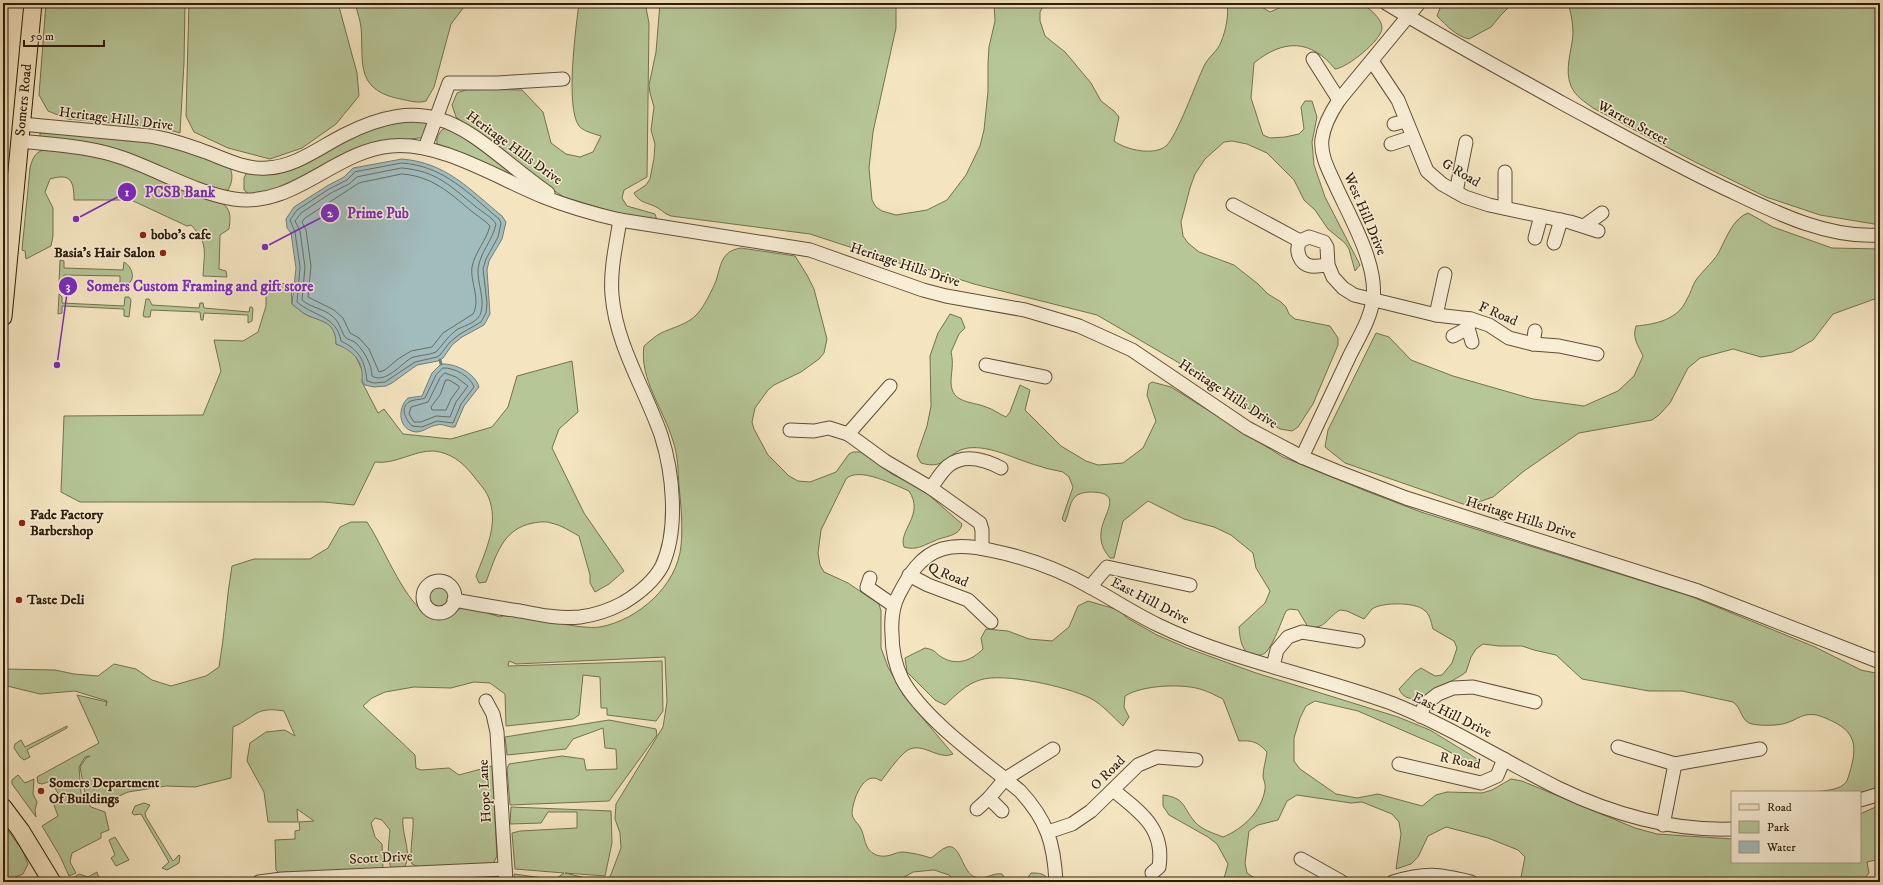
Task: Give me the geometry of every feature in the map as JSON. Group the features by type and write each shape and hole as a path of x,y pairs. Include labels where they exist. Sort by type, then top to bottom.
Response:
{"main road":[{"name":"Somers Road","path":"3,317 33,3"},
{"path":"3,807 21,831 52,882"}],"street":[{"name":"Warren Street","path":"1386,3 1408,17 1648,150 1762,206 1811,225 1856,235 1880,236"},
{"name":"West Hill Drive","path":"1302,456 1365,324 1373,299 1374,285 1369,264 1328,169 1323,153 1322,140 1331,112 1339,100 1419,3"},
{"path":"1313,59 1339,100"},
{"name":"G Road","path":"1372,61 1398,100 1400,122 1412,137 1427,171 1442,184 1471,199 1561,220 1598,231"},
{"path":"426,148 449,83 497,83 563,79"},
{"name":"Heritage Hills Drive","path":"21,133 157,137 170,139 238,164 266,168 290,163 354,130 390,117 415,114 437,118 466,131 537,185 571,207"},
{"name":"Heritage Hills Drive","path":"21,133 56,144 100,151 123,158 206,191 235,199 250,200 264,199 294,189 341,161 376,148 408,146 426,148 571,207 620,220 810,250 923,290 946,296 1025,310 1080,326 1132,350 1247,428 1302,456 1370,486 1698,591 1880,662"},
{"path":"1391,144 1412,137"},
{"path":"1456,192 1466,142"},
{"path":"1505,172 1505,208"},
{"path":"1233,206 1300,241"},
{"path":"1584,226 1602,214"},
{"path":"1535,238 1542,216"},
{"path":"454,600 543,615 580,617 596,614 616,607 633,597 649,583 661,567 668,550 672,530 671,482 661,436 631,364 616,318 613,300 612,274 620,220"},
{"path":"1554,243 1561,220"},
{"path":"1309,237 1324,242 1327,247 1328,265 1310,266 1304,262 1298,256 1297,247 1300,241 1309,237"},
{"name":"F Road","path":"1328,265 1333,277 1343,288 1354,296 1373,299 1414,314 1436,315 1470,323 1489,325 1509,338 1534,337 1560,342 1589,356"},
{"path":"1436,315 1445,274"},
{"path":"1453,336 1470,323"},
{"path":"1470,323 1472,342"},
{"path":"986,365 1045,377"},
{"path":"848,434 890,386"},
{"path":"790,430 814,431 829,428 848,434 885,461 931,488 980,523 982,530 982,548"},
{"path":"931,488 948,466 961,460 986,460 1001,468"},
{"name":"East Hill Drive","path":"1056,882 1053,849 1048,832 1041,817 1031,803 1005,779 939,724 912,694 902,678 896,662 892,643 893,605 909,575 925,559 937,551 951,546 982,548 1006,554 1048,568 1090,587 1158,626 1210,646 1341,686 1420,716 1582,798 1633,817 1663,825 1710,830 1731,829"},
{"path":"1090,587 1107,567 1190,585"},
{"name":"Q Road","path":"909,575 928,585 968,600 991,622"},
{"path":"870,578 867,587 893,605"},
{"path":"1273,666 1277,650 1284,641 1288,637 1302,632 1358,641"},
{"path":"1420,716 1425,704 1438,694 1453,688 1473,687 1535,702"},
{"name":"Hope Lane","path":"486,701 493,714 497,732 506,882"},
{"path":"1618,747 1675,764 1760,749"},
{"path":"977,809 989,798 1005,779 1053,749"},
{"name":"O Road","path":"1048,832 1072,824 1091,811 1138,765 1157,757 1196,760"},
{"name":"R Road","path":"1399,764 1481,783 1497,776 1504,759"},
{"path":"1663,825 1675,764"},
{"path":"1113,790 1141,812 1151,824 1160,842 1161,857 1159,867 1152,873"},
{"path":"1861,800 1880,794"},
{"path":"989,798 1002,811"},
{"path":"1301,860 1342,882"},
{"name":"Scott Drive","path":"259,882 296,878 505,869"},
{"path":"1393,882 1425,874 1448,876 1471,882"}],"green space":[{"path":"46,3 185,3 184,63 180,133 163,128 68,119 48,111 39,95"},
{"path":"189,3 338,3 357,73 359,96 336,124 302,148 270,159 228,148 194,132 186,116"},
{"path":"355,3 467,3 451,24 434,87 426,101 419,102 396,98 373,87 367,80 362,61 361,24"},
{"path":"579,3 645,3 649,23 647,177 624,190 622,198 627,206 655,214 657,220 617,213 564,197 542,183 456,117 452,105 457,93 468,89 522,90 543,112 551,143 566,154 580,157 593,152 601,136 586,131 579,126 575,116 573,102 573,66"},
{"path":"660,3 896,3 896,28 873,132 869,168 872,200 876,207 882,211 896,215 927,210 947,200 966,175 980,146 984,130 988,91 989,47 995,21 994,3 1045,3 1040,12 1040,21 1045,36 1065,52 1091,83 1101,101 1119,117 1114,141 1126,147 1140,151 1154,151 1166,146 1175,132 1204,66 1221,42 1227,22 1227,3 1259,3 1260,6 1270,12 1290,3 1360,3 1380,20 1382,28 1376,39 1363,53 1347,64 1335,69 1326,59 1316,52 1306,48 1286,46 1276,50 1265,55 1254,63 1251,98 1263,135 1270,138 1299,134 1304,129 1301,107 1305,101 1312,101 1317,117 1312,142 1314,165 1325,197 1360,265 1355,271 1349,249 1345,243 1328,229 1315,210 1304,200 1294,180 1267,153 1247,144 1232,141 1224,142 1205,159 1195,174 1181,222 1183,236 1188,243 1199,252 1234,265 1268,294 1281,302 1286,307 1289,314 1295,319 1330,326 1338,338 1338,345 1313,404 1298,427 1292,431 1280,429 1243,405 1222,388 1097,315 974,284 931,270 905,265 810,234 671,216 642,201 636,197 634,193 646,185 650,179 654,158 655,144 651,130 654,107 649,85 656,52"},
{"path":"1442,3 1513,3 1491,27 1469,39 1456,33 1437,16"},
{"path":"1568,3 1880,3 1880,225 1820,215 1766,197 1695,162 1593,108 1575,93 1569,80 1568,67 1573,26"},
{"path":"405,121 427,122 428,128 425,137 369,145 284,188 249,194 244,190 244,178 247,172 265,173 288,171 360,134 384,124"},
{"path":"448,128 461,133 519,178 516,180 439,148 437,143 438,135 443,129"},
{"path":"40,133 74,134 168,144 229,167 232,172 231,185 228,190 221,191 40,137"},
{"path":"48,149 84,153 116,161 218,200 228,209 230,216 229,229 220,235 219,269 226,271 227,277 203,276 203,243 191,225 187,226 131,200 74,200 72,183 70,180 62,177 50,179 45,192 53,208 53,236 51,246 26,259 25,251 22,250 30,168 32,160 36,155 41,151"},
{"path":"1748,213 1773,227 1832,248 1880,249 1880,297 1833,314 1813,340 1792,352 1761,357 1733,349 1700,358 1688,368 1670,403 1652,420 1579,433 1524,471 1493,497 1470,505 1463,504 1345,463 1325,447 1328,430 1376,333 1389,337 1411,360 1453,376 1533,399 1584,406 1618,391 1634,376 1643,356 1635,338 1636,326 1666,320 1678,312 1683,306 1696,280 1719,252 1735,223 1743,215"},
{"path":"741,248 795,256 814,289 827,339 824,353 819,359 801,372 774,385 768,390 755,408 752,422 754,429 768,455 789,476 798,481 810,482 836,472 849,454 853,452 861,452 892,474 922,489 962,524 961,528 951,536 938,539 916,548 904,547 904,534 913,515 914,507 909,491 877,478 859,475 846,479 821,530 818,553 820,565 824,572 848,583 879,604 881,611 881,648 888,667 904,696 953,754 941,755 917,748 905,752 895,762 881,781 875,778 864,782 854,802 852,814 862,831 869,850 876,855 887,856 903,852 931,858 945,848 952,847 959,854 967,870 975,877 982,878 995,874 1002,874 1008,882 956,882 949,875 934,870 913,872 901,879 882,882 606,882 610,877 621,848 620,833 615,819 616,804 663,727 667,702 665,657 516,664 509,661 508,666 662,661 663,711 656,721 607,715 607,708 601,708 600,677 583,675 579,715 573,719 506,726 505,694 490,683 474,682 451,688 414,687 385,692 372,698 363,706 415,755 416,768 421,770 449,768 459,775 492,766 497,856 493,864 419,867 412,864 411,852 413,818 403,818 407,850 406,862 404,868 392,869 388,856 390,830 382,820 375,818 371,823 375,837 382,844 383,869 280,874 276,870 275,840 295,839 295,831 300,830 299,822 314,821 297,809 298,822 268,822 264,792 247,761 250,743 266,732 285,730 295,736 284,711 267,710 256,713 233,727 231,778 195,787 166,786 128,792 102,804 94,804 85,793 80,767 86,758 90,756 85,757 79,767 81,793 91,807 105,812 109,830 101,833 101,838 72,853 70,862 76,873 69,876 60,856 42,826 58,816 54,805 56,797 59,795 51,781 42,784 38,783 37,777 99,743 77,695 107,702 75,691 40,694 3,685 3,669 55,670 74,674 98,676 114,664 136,669 152,680 171,686 206,676 219,667 232,566 254,559 310,559 328,548 340,527 351,522 367,522 408,595 416,605 428,614 441,616 460,609 468,608 500,617 510,613 581,627 600,627 628,617 641,609 664,587 672,575 678,561 682,531 678,463 675,446 653,394 645,370 643,358 644,346 659,334 686,322 696,315 708,298 716,281 721,264 729,252"},
{"path":"60,260 64,261 64,268 123,270 124,262 132,272 132,279 127,285 122,286 120,284 120,276 64,275 62,283 59,283"},
{"path":"266,283 291,284 292,304 305,314 330,326 335,336 336,344 349,349 356,357 363,372 362,382 378,413 384,409 403,434 451,439 492,427 508,407 517,376 572,361 578,412 559,429 552,448 584,513 624,571 609,584 595,592 590,583 590,575 579,536 558,525 549,522 540,522 522,526 507,537 497,553 486,582 479,583 476,576 487,547 492,527 491,506 488,496 472,474 460,462 451,456 434,451 427,451 397,460 375,462 354,505 324,502 80,502 61,492 64,416 203,415 221,371 214,340 243,341 258,332 266,306"},
{"path":"59,294 62,297 62,303 124,306 125,297 129,297 131,300 129,317 124,316 124,309 62,306 62,313 58,314"},
{"path":"146,299 149,299 152,305 199,308 200,303 203,303 204,308 249,312 250,307 252,307 252,321 248,323 248,315 204,313 203,320 201,320 200,312 151,310 150,317 145,317 143,316"},
{"path":"950,314 961,318 965,328 959,334 951,352 951,383 952,390 955,395 964,401 989,408 1006,417 1010,412 1020,385 1030,390 1025,410 1061,446 1086,461 1098,465 1123,463 1143,448 1156,421 1147,395 1149,384 1152,382 1171,387 1283,457 1366,491 1421,512 1690,596 1815,647 1861,670 1880,674 1880,789 1861,796 1861,791 1821,791 1838,788 1846,782 1851,769 1854,752 1854,745 1847,732 1841,726 1822,717 1816,715 1804,716 1776,725 1752,724 1746,721 1733,702 1682,691 1649,691 1582,679 1556,655 1522,646 1483,644 1476,649 1471,657 1466,672 1462,675 1422,698 1415,699 1406,697 1399,689 1415,672 1421,668 1435,676 1442,675 1452,663 1457,648 1454,641 1433,629 1430,618 1426,612 1420,607 1413,605 1383,605 1372,609 1364,619 1347,611 1340,610 1323,625 1314,627 1308,627 1298,610 1290,609 1286,611 1275,637 1266,652 1259,655 1251,654 1244,649 1242,645 1239,627 1265,603 1270,591 1256,568 1253,553 1231,535 1214,527 1184,519 1148,501 1123,521 1114,558 1110,558 1103,547 1101,533 1110,500 1107,496 1101,493 1090,492 1078,495 1072,501 1065,522 1062,519 1073,487 1069,477 1063,472 1042,467 995,451 977,448 961,450 942,463 930,465 921,463 917,456 927,426 931,406 930,356 938,333"},
{"path":"440,587 448,590 451,598 448,606 440,609 432,606 429,598 432,590"},
{"path":"1088,601 1119,610 1127,618 1157,635 1187,648 1256,673 1398,717 1430,730 1479,760 1469,763 1441,747 1358,711 1315,701 1306,706 1300,718 1294,738 1294,761 1300,769 1336,794 1357,798 1378,794 1422,806 1436,795 1447,792 1482,793 1492,790 1511,779 1522,781 1635,828 1657,834 1731,839 1731,863 1861,863 1861,814 1880,805 1880,859 1867,862 1869,873 1862,882 1520,882 1525,857 1518,850 1488,838 1446,827 1428,836 1418,857 1411,864 1396,869 1401,834 1399,822 1392,814 1362,802 1351,803 1297,795 1287,801 1278,820 1258,825 1249,831 1245,863 1247,873 1261,882 1223,882 1228,864 1217,844 1208,837 1169,815 1163,806 1163,795 1176,798 1183,804 1198,825 1223,837 1238,829 1256,812 1265,789 1263,774 1267,752 1254,742 1239,741 1223,699 1206,691 1185,686 1163,686 1142,689 1125,696 1124,707 1129,717 1123,726 1103,707 1090,698 1067,689 1019,679 990,678 980,680 965,687 945,705 935,700 907,672 905,658 925,648 934,651 943,658 954,662 969,659 983,649 981,638 986,629 1008,631 1029,639 1052,641 1069,627 1078,606"},
{"path":"609,720 656,729 657,735 609,801 510,805 507,769 509,764 562,756 584,759 586,770 617,769 616,749 605,748 603,728 573,739 566,749 507,755 505,737"},
{"path":"67,726 67,728 27,750 30,757 24,760 14,748 15,744 21,740 25,747"},
{"path":"18,775 25,783 34,779 33,794 37,802 35,810 36,817 12,784 12,780"},
{"path":"144,803 150,805 145,813 146,817 173,861 179,855 180,856 179,863 167,870 162,868 169,862 141,814 134,815 132,813 135,806"},
{"path":"511,807 611,811 612,843 605,876 565,873 602,882 555,882 557,878 564,873 515,869 512,833 520,831 577,828 577,812 548,812 541,823 510,824"},
{"path":"3,824 23,851 28,864 23,874 3,882 3,876 5,875 3,871"},
{"path":"115,837 129,860 116,866 111,858 115,855 109,840"},
{"path":"97,872 100,882 71,882 70,880 79,874 88,877"},
{"path":"1031,873 1039,873 1044,875 1049,882 1025,882"},
{"path":"514,874 550,879 550,882 514,882"},
{"path":"473,876 486,877 493,882 434,882 434,878"}],"water":[{"path":"402,159 418,161 445,172 468,187 502,216 506,222 502,239 489,261 487,270 490,314 484,325 462,337 452,345 443,358 438,361 417,365 392,383 386,386 374,387 365,385 362,381 359,363 353,354 336,344 333,330 330,326 305,314 292,304 296,268 291,233 287,228 286,219 294,207 344,177 353,168"},
{"path":"441,364 452,365 469,373 477,382 479,387 464,406 455,427 439,425 419,432 410,430 403,423 401,418 404,402 408,398 422,396 432,373"}],"waterway":[{"path":"440,360 441,364"}],"place":[{"name":"PCSB Bank","path":"76,219"},
{"name":"bobo's cafe","path":"143,235"},
{"name":"Prime Pub","path":"265,247"},
{"name":"Basia's Hair Salon","path":"163,253"},
{"name":"Somers Custom Framing and gift store","path":"57,365"},
{"name":"Fade Factory Barbershop","path":"22,523"},
{"name":"Taste Deli","path":"19,600"},
{"name":"Somers Department Of Buildings","path":"41,791"}]}
